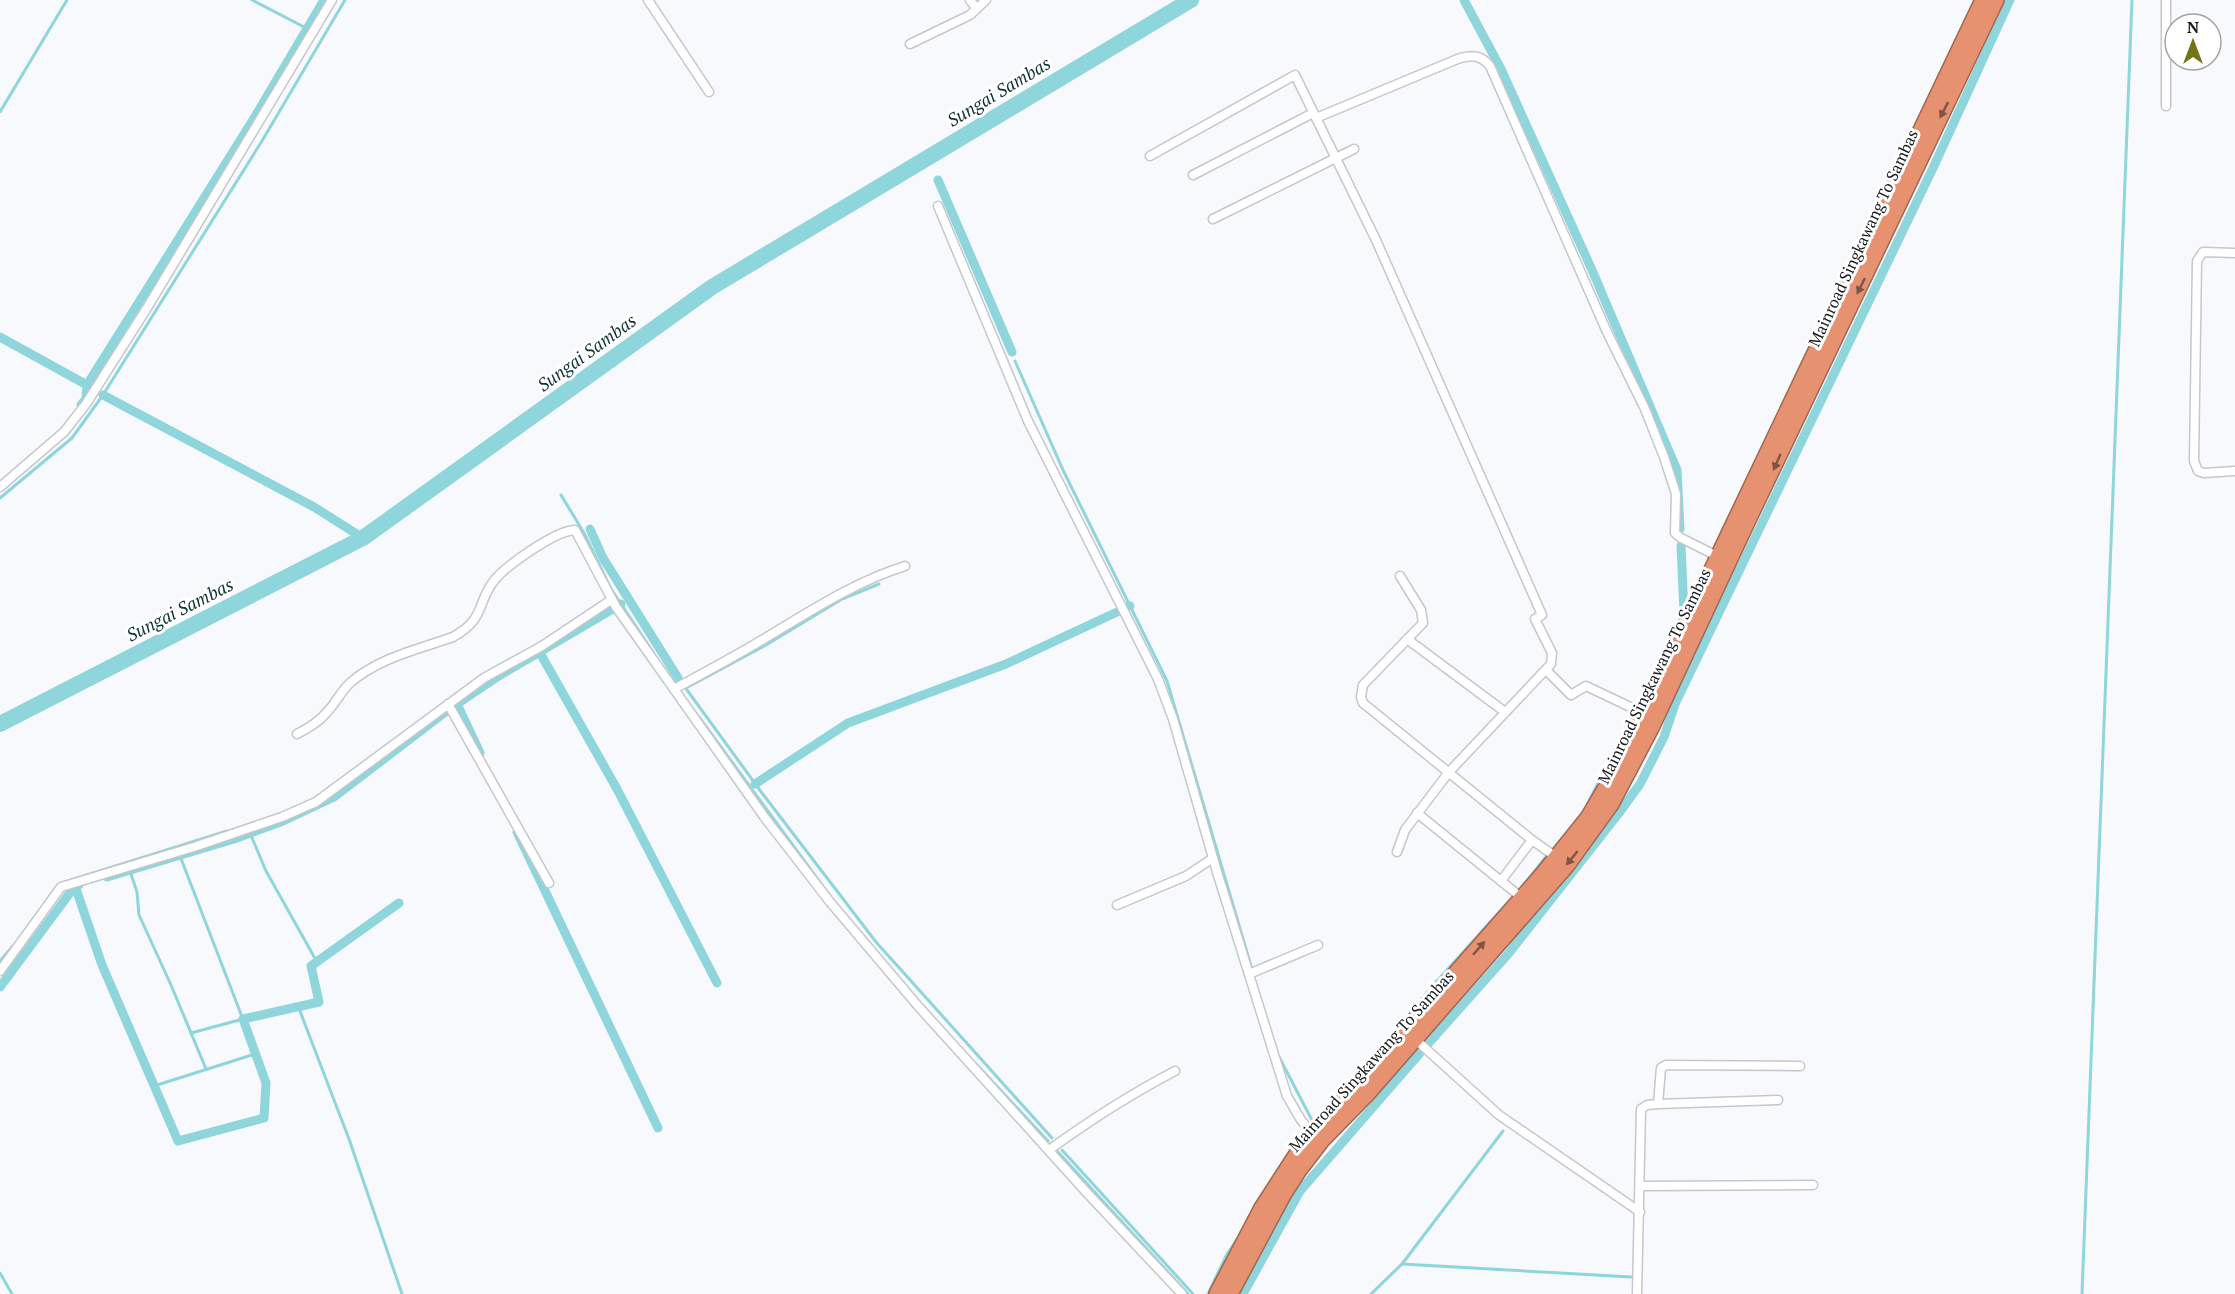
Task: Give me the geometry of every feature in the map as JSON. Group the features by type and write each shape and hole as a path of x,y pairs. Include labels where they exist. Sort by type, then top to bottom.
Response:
{"highway":[{"name":"Mainroad Singkawang To Sambas","path":"1230,1294 1235,1270 1277,1182 1313,1134 1567,865 1603,817 1632,766 1704,601 1955,75 1983,0"},
{"name":"Mainroad Singkawang To Sambas","path":"1217,1294 1299,1170 1322,1140 1416,1039 1444,996 1598,804 1704,601 1719,557 1955,75 1996,0"}],"street":[{"path":"0,487 64,432 86,404 147,308 332,0"},
{"path":"648,0 709,92"},
{"path":"970,0 976,8"},
{"path":"910,44 970,15 986,0"},
{"path":"2166,0 2166,106"},
{"path":"1193,175 1315,115 1460,58 1476,56 1484,59 1490,66 1607,332 1645,409 1676,494 1675,533 1719,557"},
{"path":"1150,156 1295,75 1376,240 1542,615 1535,619 1552,653 1551,664 1449,771 1405,830 1397,852"},
{"path":"1213,219 1354,149"},
{"path":"938,206 1028,421 1158,679 1173,719 1213,858 1287,1096 1301,1120 1313,1134"},
{"path":"2235,253 2203,252 2197,261 2194,461 2198,471 2204,473 2235,471"},
{"path":"297,734 326,714 343,690 360,676 385,661 453,637 463,631 478,615 495,580 537,547 572,530 578,532 611,600 765,818 830,902 918,1006 1182,1294"},
{"path":"674,689 827,601 881,574 905,566"},
{"path":"1400,576 1421,610 1424,620 1363,685 1361,697 1371,710 1532,840 1557,857"},
{"path":"0,971 61,887 208,843 282,817 316,802 484,678 542,646 611,600"},
{"path":"1407,639 1505,712"},
{"path":"1546,670 1571,694 1586,686 1644,714"},
{"path":"448,704 549,884"},
{"path":"1417,813 1522,898"},
{"path":"1501,881 1532,840"},
{"path":"1118,905 1186,876 1213,858"},
{"path":"1249,974 1318,945"},
{"path":"1416,1039 1499,1115 1640,1212"},
{"path":"1658,1104 1661,1068 1666,1065 1800,1066"},
{"path":"1049,1150 1089,1121 1149,1084 1175,1071"},
{"path":"1637,1294 1641,1109 1647,1105 1658,1104 1778,1100"},
{"path":"1640,1186 1814,1185"}],"waterway":[{"path":"0,112 67,0"},
{"path":"252,0 306,28"},
{"path":"81,405 86,399 87,385 253,120 324,0"},
{"path":"0,498 72,438 103,395 262,141 345,0"},
{"name":"Sungai Sambas","path":"0,724 363,538 712,287 1191,0"},
{"path":"1464,0 1501,69 1592,270 1677,470 1680,529"},
{"path":"1427,1045 1509,953 1640,784 1664,737 1675,704 1933,168 2010,0"},
{"path":"2082,1294 2132,0"},
{"path":"938,180 1012,352"},
{"path":"0,337 87,385"},
{"path":"1015,361 1063,470 1167,681 1251,966"},
{"path":"103,395 314,507 363,538"},
{"path":"561,495 584,533 611,589 653,652"},
{"path":"590,529 603,558 678,678"},
{"path":"1681,546 1684,613"},
{"path":"686,688 766,645 842,599 879,584"},
{"path":"480,753 457,704 497,677 621,604"},
{"path":"755,784 848,723 1006,664 1117,612"},
{"path":"1588,803 1673,635"},
{"path":"540,653 617,789 717,983"},
{"path":"687,690 762,793 876,942 1052,1138"},
{"path":"107,877 234,839 283,821 334,797 448,710"},
{"path":"699,717 830,896"},
{"path":"71,880 227,831"},
{"path":"517,832 658,1128"},
{"path":"250,833 266,871 317,962"},
{"path":"1555,847 1567,833"},
{"path":"180,856 244,1022"},
{"path":"1521,888 1545,858"},
{"path":"130,871 137,892 139,915 206,1069"},
{"path":"0,987 75,886 79,885"},
{"path":"75,886 102,965 178,1141 264,1118 266,1083 243,1019 319,1002 311,966 399,903"},
{"path":"1407,1017 1511,899"},
{"path":"0,961 13,946"},
{"path":"298,1006 349,1139 402,1294"},
{"path":"191,1033 243,1019"},
{"path":"1277,1053 1314,1124 1316,1122"},
{"path":"1243,1294 1300,1191 1420,1053"},
{"path":"154,1086 255,1054"},
{"path":"976,1064 1048,1141"},
{"path":"1503,1131 1402,1264 1631,1277"},
{"path":"1062,1150 1193,1294"},
{"path":"1058,1152 1188,1294"},
{"path":"1208,1294 1227,1254 1240,1235"},
{"path":"1371,1294 1402,1264"},
{"path":"0,1273 12,1294"}]}
